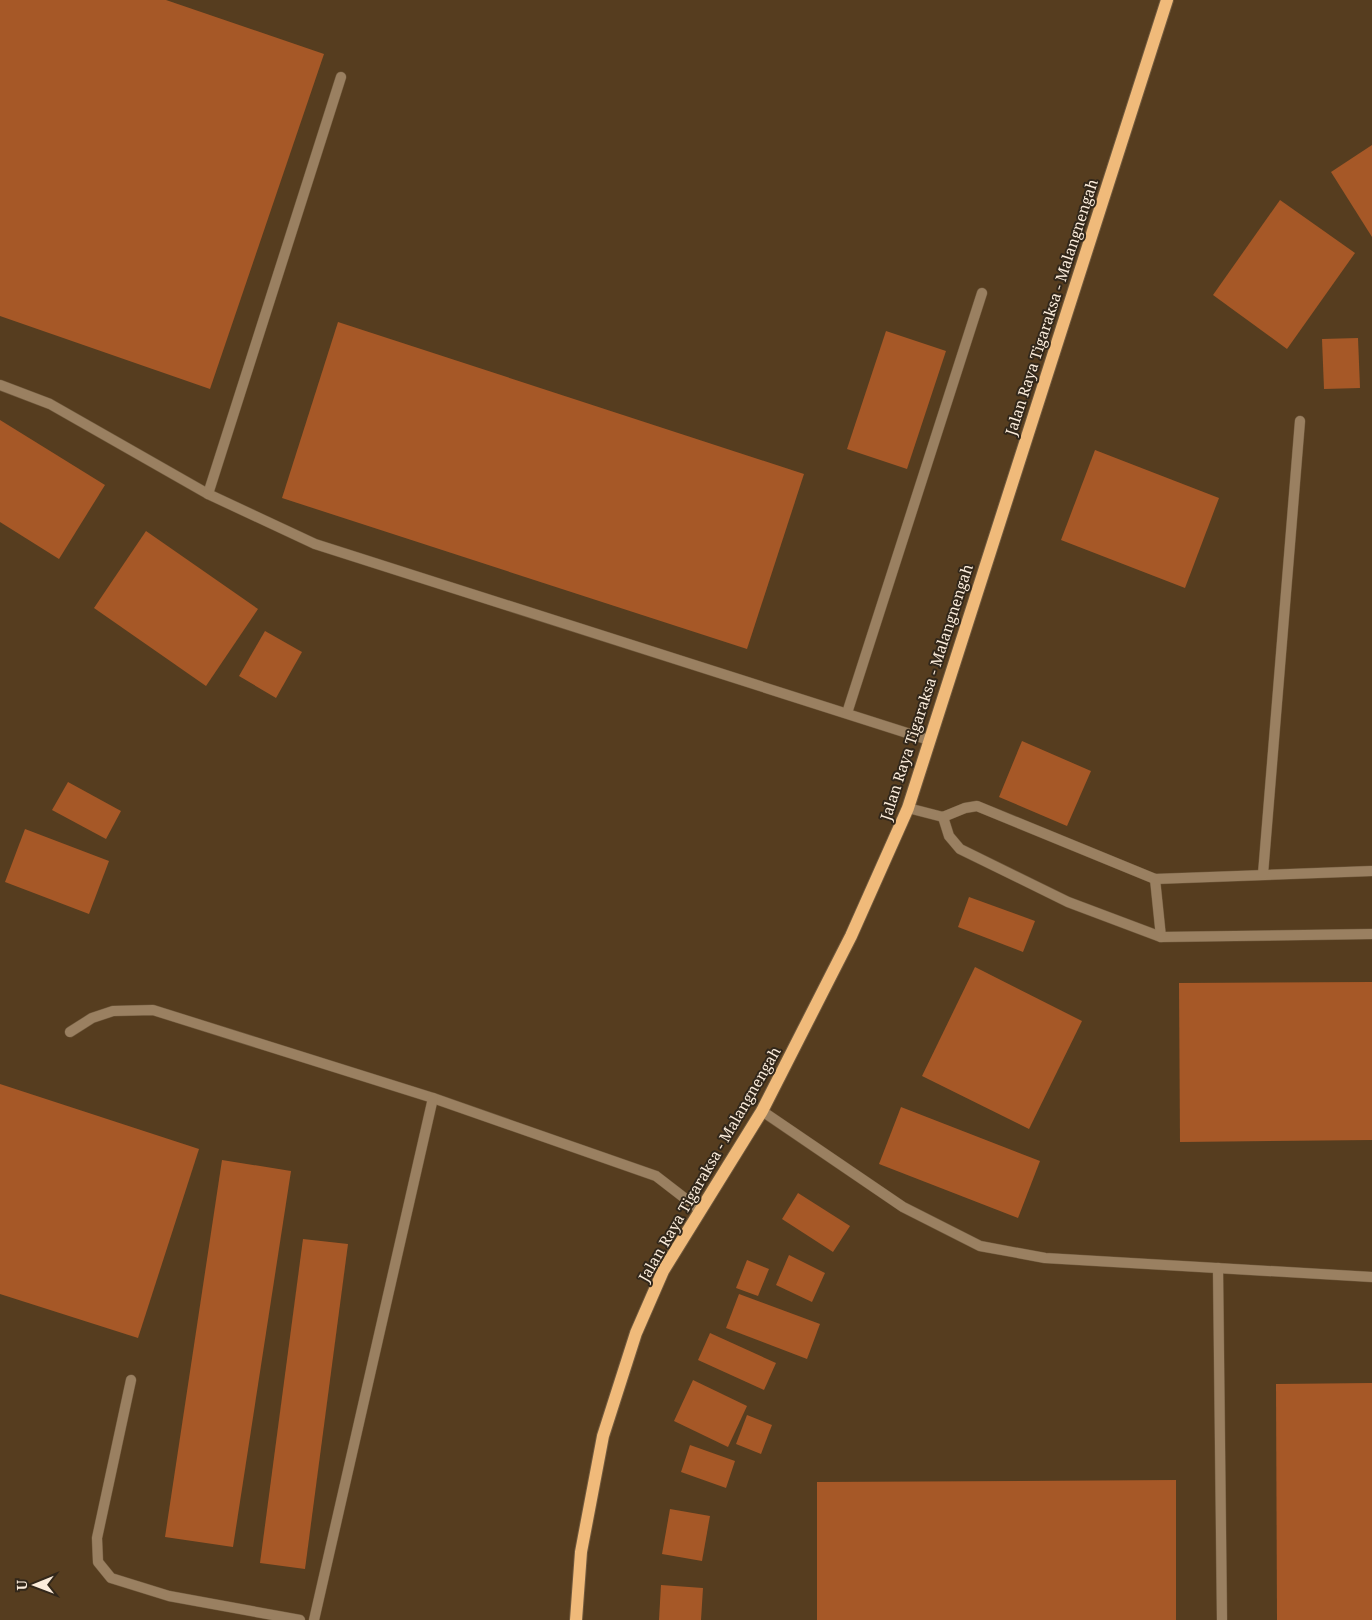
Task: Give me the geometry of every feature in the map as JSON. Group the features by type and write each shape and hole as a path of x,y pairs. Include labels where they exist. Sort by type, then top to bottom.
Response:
{"main road":[{"name":"Jalan Raya Tigaraksa - Malangnengah","path":"576,1620 581,1552 603,1436 636,1334 663,1271 762,1111 851,936 908,808 1167,0"}],"lane":[{"path":"208,494 341,77"},
{"path":"848,713 982,293"},
{"path":"0,385 50,404 208,494 315,544 929,740"},
{"path":"1263,874 1300,421"},
{"path":"908,808 943,818 965,808 977,806 1155,879 1372,871"},
{"path":"943,818 949,836 960,849 1068,902 1161,937 1372,934"},
{"path":"1155,879 1161,937"},
{"path":"70,1032 92,1018 113,1011 153,1010 433,1098 656,1176 700,1210"},
{"path":"314,1620 433,1098"},
{"path":"762,1111 903,1208 980,1246 1045,1258 1372,1276"},
{"path":"1218,1268 1222,1620"},
{"path":"131,1380 97,1538 98,1562 111,1578 169,1596 300,1620"}],"building":[{"path":"0,0 166,0 324,54 210,389 0,316"},
{"path":"1372,145 1372,237 1331,172"},
{"path":"1280,200 1355,253 1287,349 1213,295"},
{"path":"338,322 804,474 747,649 282,498"},
{"path":"886,331 946,351 907,469 847,449"},
{"path":"1358,338 1360,388 1324,389 1322,339"},
{"path":"0,420 105,485 59,559 0,522"},
{"path":"1095,450 1219,498 1185,588 1061,540"},
{"path":"146,531 258,609 206,686 94,608"},
{"path":"265,631 302,652 276,698 239,676"},
{"path":"1022,741 1091,771 1067,826 999,797"},
{"path":"68,782 121,811 106,839 52,810"},
{"path":"25,829 109,861 89,914 5,882"},
{"path":"969,897 1035,921 1023,952 958,927"},
{"path":"975,967 1082,1021 1029,1129 922,1076"},
{"path":"1372,982 1372,1140 1180,1142 1179,983"},
{"path":"0,1084 199,1149 138,1338 0,1294"},
{"path":"901,1107 1040,1161 1018,1218 879,1164"},
{"path":"222,1160 291,1171 233,1547 165,1537"},
{"path":"798,1193 850,1226 833,1252 782,1219"},
{"path":"303,1239 348,1244 305,1569 260,1563"},
{"path":"789,1255 825,1273 812,1302 776,1285"},
{"path":"747,1260 769,1269 758,1296 736,1288"},
{"path":"739,1294 820,1324 807,1359 726,1328"},
{"path":"710,1333 776,1363 764,1390 698,1360"},
{"path":"693,1380 747,1406 728,1447 674,1421"},
{"path":"1372,1383 1372,1620 1277,1620 1276,1384"},
{"path":"747,1415 772,1425 761,1454 736,1444"},
{"path":"690,1445 735,1461 726,1488 681,1472"},
{"path":"1176,1480 1176,1620 817,1620 817,1482"},
{"path":"670,1509 710,1516 702,1561 662,1554"},
{"path":"661,1585 703,1588 701,1620 659,1620"}]}
